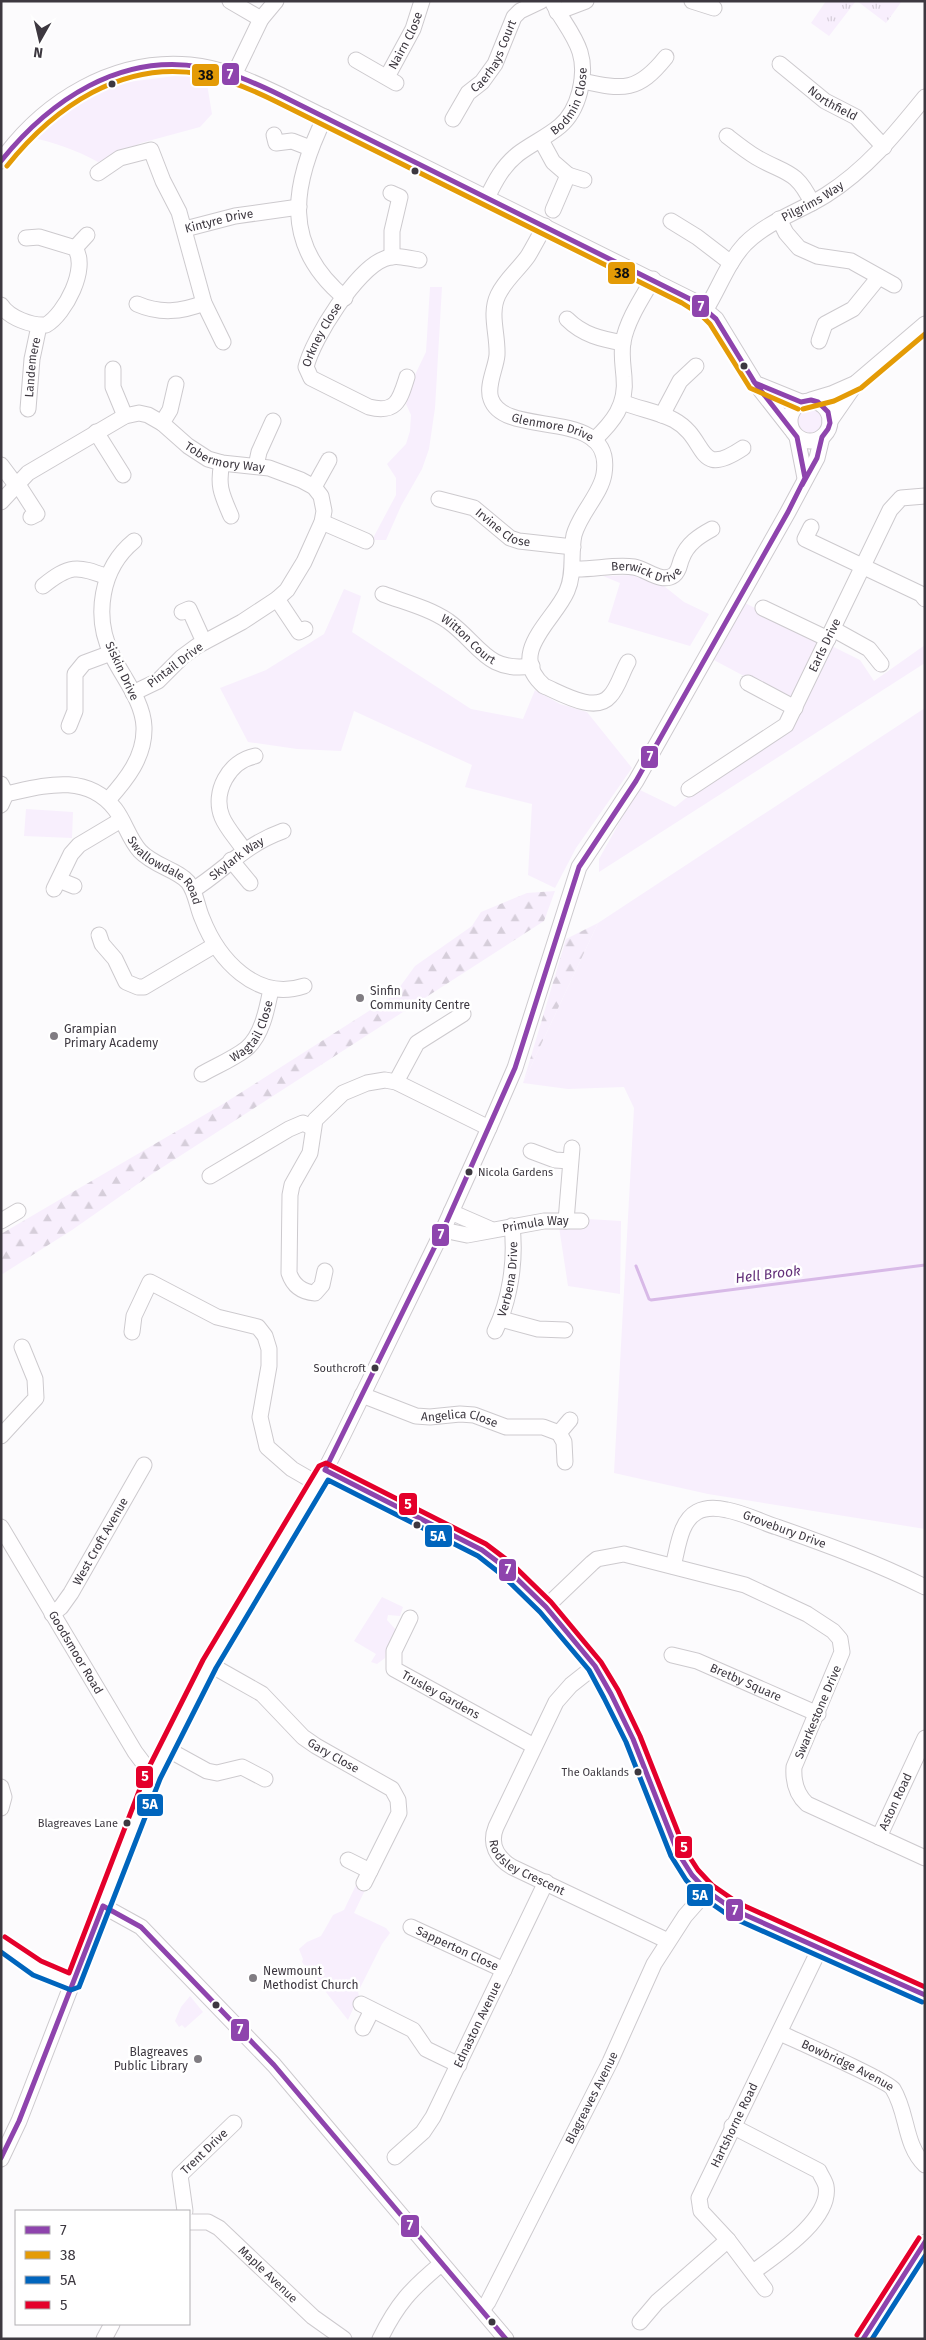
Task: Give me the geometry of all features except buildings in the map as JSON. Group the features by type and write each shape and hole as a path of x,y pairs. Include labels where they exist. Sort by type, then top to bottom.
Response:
{"street":[{"path":"230,1 261,19"},
{"path":"234,75 261,19 276,1"},
{"name":"Nairn Close","path":"356,60 392,80 413,29 422,1"},
{"name":"Caerhays Court","path":"453,119 468,93 482,82 495,64 514,17 520,11 541,1"},
{"path":"554,7 586,1"},
{"path":"696,6 714,8"},
{"name":"Bodmin Close","path":"487,198 496,180 508,164 561,126 570,114 582,81 581,53 577,42 554,7"},
{"path":"582,81 617,87 633,92 652,75 666,57"},
{"path":"1,162 28,129 59,102 90,84 111,76 151,65 175,64 191,65 234,75 324,117 653,279 706,309 722,327 755,383 794,433 812,441 822,437"},
{"name":"Northfield","path":"780,64 824,101 856,117 884,147"},
{"name":"Pilgrims Way","path":"706,309 731,263 745,244 779,219 812,203 854,174 884,147 923,102"},
{"path":"324,117 310,148 300,179 299,207 309,256 323,278 344,298"},
{"path":"274,135 276,142 292,141 310,148"},
{"path":"727,136 752,160 795,176 807,191 812,203"},
{"name":"Bodmin Close","path":"541,140 553,162 568,175 584,180"},
{"path":"98,174 120,158 151,150 185,229"},
{"path":"553,210 568,175"},
{"path":"391,193 400,197 392,231 392,257 419,260"},
{"name":"Kintyre Drive","path":"223,342 222,322 204,302 185,229 235,216 299,207"},
{"path":"779,219 786,233 799,248 817,256 851,261 894,285"},
{"path":"671,221 697,237 731,263"},
{"name":"Glenmore Drive","path":"532,666 534,640 566,594 572,569 574,535 585,510 603,480 604,458 594,440 588,435 572,429 509,416 496,408 490,399 489,392 497,352 495,303 502,287 528,256 544,226"},
{"path":"75,248 87,235"},
{"path":"26,238 39,237 75,248"},
{"path":"1,305 9,314 39,326 46,326 54,321 68,300 80,260 75,248"},
{"name":"Orkney Close","path":"392,257 386,258 370,267 344,298 326,324 301,377 311,378 370,407 398,411 407,377"},
{"path":"818,341 826,324 853,310 879,278"},
{"path":"594,440 610,425 622,402 625,385 623,342 626,331 653,279"},
{"path":"138,304 155,311 172,311 204,302"},
{"path":"567,319 587,334 603,340 623,342"},
{"path":"1,2159 19,2121 154,1776 209,1664 318,1484 443,1230 489,1128 515,1068 573,885 583,860 636,781 788,512 817,458 822,437 828,430 830,421 857,382 925,324"},
{"name":"Landemere","path":"28,409 32,360 39,326"},
{"path":"662,415 680,381 696,366"},
{"path":"113,369 113,387 125,416"},
{"path":"805,478 790,415 796,406 806,401 831,394 857,382"},
{"path":"755,383 824,406 830,421"},
{"path":"162,423 170,410 176,384"},
{"path":"622,402 662,415 687,430 707,457 730,464 743,448"},
{"name":"Tobermory Way","path":"1,502 16,484 38,466 125,416 139,413 148,415 162,423 188,446 208,459 222,463 256,466 281,472 314,487"},
{"path":"256,466 259,452 273,421"},
{"path":"96,432 123,475"},
{"path":"305,629 299,632 277,599 293,583 322,522 324,504 314,487 329,460"},
{"path":"222,463 218,481 220,491 231,516"},
{"path":"1,465 36,514 31,517"},
{"name":"Earls Drive","path":"693,779 779,732 786,725 890,510 897,500 906,496 925,496"},
{"name":"Irvine Close","path":"439,499 474,508 510,538 519,542 573,547"},
{"path":"322,522 366,541"},
{"path":"811,527 805,539 921,594 925,598"},
{"name":"Berwick Drive","path":"572,569 633,567 646,570 657,577 669,578 676,573 695,532 712,529"},
{"name":"Siskin Drive","path":"108,800 133,769 142,742 143,721 133,693 111,654 102,618 107,577 123,550 134,541"},
{"path":"43,586 66,569 84,568 107,577"},
{"name":"Witton Court","path":"383,594 402,609 436,614 448,621 502,666 517,668 532,666"},
{"name":"Pintail Drive","path":"133,693 158,681 182,657 204,642 242,622 277,599"},
{"path":"182,612 189,608 204,642"},
{"path":"763,608 869,649 881,664"},
{"path":"69,726 75,711 74,674 84,663 111,654"},
{"path":"532,666 538,681 544,686 593,704 602,702 610,696 614,672 628,662"},
{"path":"748,684 795,708"},
{"path":"244,850 222,817 220,805 221,788 232,768 244,758 255,756"},
{"name":"Swallowdale Road","path":"3,794 55,783 66,783 87,789 108,800 139,850 159,866 182,877 192,890 202,919 215,946 231,965 253,983 271,989 286,990 304,986"},
{"path":"74,886 57,885 71,854 79,845 121,820"},
{"name":"Skylark Way","path":"192,890 208,881 244,850 268,836 283,831"},
{"path":"231,860 250,883"},
{"path":"98,935 102,944 115,959 126,982 138,987 144,987 215,946"},
{"name":"Wagtail Close","path":"202,1074 216,1058 247,1048 260,1028 267,1009 271,989"},
{"path":"396,1082 417,1043 463,1014"},
{"path":"325,1271 322,1285 315,1293 300,1289 292,1282 289,1273 290,1195 292,1185 310,1153 315,1120 343,1094 367,1083 385,1080 396,1082 489,1128"},
{"path":"210,1176 289,1129 302,1123 313,1128"},
{"name":"Primula Way","path":"443,1230 467,1235 512,1226 573,1221 571,1155 555,1160 531,1151"},
{"path":"1,1221 18,1211"},
{"name":"Primula Way","path":"451,1212 476,1225 490,1229"},
{"name":"Verbena Drive","path":"512,1226 514,1255 498,1325 565,1332"},
{"path":"132,1332 134,1316 150,1282 217,1317 258,1327 265,1336 269,1349 269,1366 260,1417 267,1447 292,1469 318,1484"},
{"path":"1,1436 36,1398 35,1379 22,1347"},
{"name":"Angelica Close","path":"362,1395 416,1416 467,1414 506,1427 543,1428 559,1433"},
{"path":"565,1462 564,1442 559,1433 570,1420"},
{"name":"West Croft Avenue","path":"52,1614 61,1607 71,1593 144,1465"},
{"path":"325,1470 482,1550 506,1568 546,1607 595,1666 633,1740 678,1852 692,1875 707,1891 734,1910 819,1950 925,1995"},
{"name":"Grovebury Drive","path":"673,1566 682,1532 690,1516 698,1511 718,1509 740,1514 827,1544 893,1571 925,1587"},
{"name":"Goodsmoor Road","path":"1,1526 134,1752 154,1776"},
{"name":"Swarkestone Drive","path":"546,1607 587,1566 597,1559 624,1554 745,1585 807,1614 833,1631 840,1639 842,1652 818,1714 794,1768 795,1788 800,1798 807,1804 925,1858"},
{"name":"Trusley Gardens","path":"410,1618 394,1651 394,1669 534,1746"},
{"name":"Bretby Square","path":"672,1655 697,1662 818,1714"},
{"name":"Gary Close","path":"209,1664 262,1694 303,1737 316,1746 392,1789 398,1800 398,1813 367,1877 348,1860"},
{"name":"Rodsley Crescent","path":"595,1666 571,1685 556,1702 496,1827 493,1842 501,1859 668,1941"},
{"name":"Aston Road","path":"878,1837 925,1738"},
{"path":"167,1749 207,1771 217,1773 242,1766 265,1779"},
{"path":"1,1786 4,1797 1,1808"},
{"name":"Ednaston Avenue","path":"395,2158 423,2132 459,2065 546,1882"},
{"name":"Blagreaves Avenue","path":"482,2310 488,2302 606,2070 639,1993 668,1941 685,1916 707,1891"},
{"path":"103,1906 141,1927 274,2065 506,2339"},
{"name":"Sapperton Close","path":"411,1927 504,1970"},
{"path":"1,1943 37,1968 73,1983"},
{"name":"Hartshorne Road","path":"765,2289 728,2240 701,2210 699,2198 732,2126 819,1950"},
{"path":"363,2028 367,2007 413,2030 426,2049 459,2065"},
{"name":"Bowbridge Avenue","path":"780,2032 891,2086 902,2106 912,2149 925,2164"},
{"name":"Trent Drive","path":"185,2210 179,2181 180,2175 234,2123"},
{"path":"732,2126 819,2172 826,2185 826,2198 810,2226 753,2272"},
{"name":"Maple Avenue","path":"190,2222 208,2222 219,2228 313,2317 344,2339"},
{"path":"640,2322 657,2302 728,2240"},
{"path":"864,2339 925,2242"},
{"path":"380,2339 393,2312 413,2287 441,2264"},
{"path":"104,2339 111,2325"}],"green space":[{"path":"826,1 856,1 829,36 811,23"},
{"path":"857,1 902,1 886,23"},
{"path":"183,75 206,78 212,114 200,127 141,143 98,162 65,147 29,137 69,103 71,106 89,97 86,92 89,90 128,82"},
{"path":"430,287 442,287 435,408 429,449 422,469 401,506 386,540 372,540 396,495 396,478 387,464 406,444 410,431 411,415 406,404 412,381 426,352"},
{"path":"811,407 820,411 824,420 820,429 811,433 802,429 798,420 802,411"},
{"path":"632,575 664,586 684,602 709,614 690,646 608,622 620,583 603,576"},
{"path":"344,589 361,596 352,632 471,709 523,719 535,690 560,704 587,712 632,768 576,848 555,888 528,875 532,804 465,787 472,765 354,711 341,751 297,749 248,742 220,688 266,670 324,634"},
{"path":"745,603 860,660 874,681 925,645 925,663 599,872 599,859 638,789 675,807 800,706 712,659"},
{"path":"925,708 925,1529 708,1494 614,1473 634,1108 624,1087 568,1089 523,1083 598,923"},
{"path":"26,809 73,812 72,838 24,836"},
{"path":"555,891 544,921 152,1174 72,1230 1,1275 1,1234 223,1104 394,995 415,966 472,926 481,912 527,893"},
{"path":"598,923 523,1083 566,939"},
{"path":"588,1219 621,1221 620,1294 568,1286 559,1227 586,1227"},
{"path":"382,1597 403,1607 400,1616 388,1615 387,1620 397,1631 390,1646 387,1646 385,1658 377,1664 371,1662 376,1654 354,1641"},
{"path":"357,1883 366,1888 354,1913 386,1928 390,1933 382,1944 358,1992 359,1996 348,2020 302,1962 303,1959 299,1949 307,1942 321,1936 333,1915 344,1910"},
{"path":"190,1996 203,2012 185,2028 182,2025 179,2027 175,2021 181,2007"}],"waterway":[{"name":"Hell Brook","path":"636,1266 651,1300 925,1265"}],"transit line":[{"name":"7","path":"1,161 20,139 64,101 89,86 115,75 142,67 171,65 201,67 232,74 280,95 696,302 716,319 755,383 797,437 805,478 788,512 636,781 579,867 515,1068 443,1230 325,1470"},
{"name":"38","path":"7,166 46,125 68,107 117,81 144,74 172,72 201,74 221,79 240,85 268,98 682,303 701,315 710,324 750,388 798,409"},
{"name":"38","path":"803,409 834,401 861,388 925,334"},
{"name":"7","path":"753,380 755,383 801,402 811,400 818,402 828,412 830,423 828,429 822,437 817,458 802,485"},
{"name":"5","path":"5,1937 41,1961 69,1973 146,1773 203,1660 319,1466 326,1463 486,1544 511,1563 551,1602 601,1662 618,1690 640,1736 685,1850 698,1870 712,1885 738,1903 925,1987"},
{"name":"7","path":"325,1470 482,1550 506,1568 546,1607 595,1666 611,1694 633,1739 678,1853 692,1875 707,1891 734,1910 925,1995"},
{"name":"5A","path":"1,1952 33,1975 71,1990 79,1987 160,1779 216,1668 328,1480 478,1556 501,1574 540,1612 589,1670 626,1742 671,1856 686,1880 702,1897 731,1917 922,2002"},
{"name":"7","path":"103,1906 141,1927 274,2065 506,2339"},
{"name":"7","path":"1,2158 19,2121 103,1906"},
{"name":"5","path":"857,2335 919,2238"},
{"name":"7","path":"863,2339 925,2242"},
{"name":"5A","path":"872,2339 925,2256"}],"place":[{"name":"Sinfin Community Centre","path":"360,998"},
{"name":"Grampian Primary Academy","path":"54,1036"},
{"name":"Nicola Gardens","path":"469,1172"},
{"name":"Southcroft","path":"375,1368"},
{"name":"The Oaklands","path":"638,1772"},
{"name":"Blagreaves Lane","path":"127,1823"},
{"name":"Newmount Methodist Church","path":"253,1978"},
{"name":"Blagreaves Public Library","path":"198,2059"}]}
